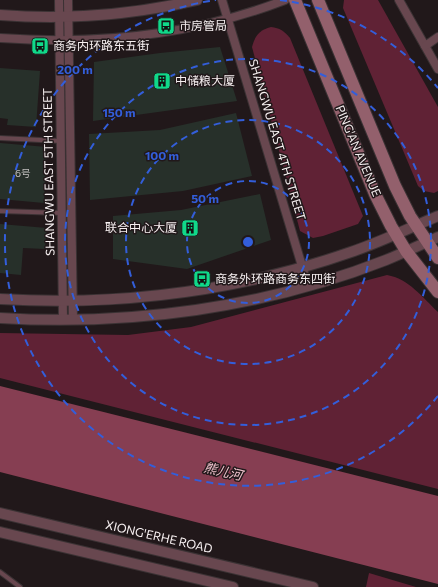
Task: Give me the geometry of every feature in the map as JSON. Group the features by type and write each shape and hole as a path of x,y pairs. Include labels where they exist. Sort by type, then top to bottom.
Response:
{"main road":[{"name":"PING'AN AVENUE","path":"295,0 376,194 406,251 438,292"},
{"name":"PING'AN AVENUE","path":"318,0 395,186 416,226 438,258"}],"street":[{"name":"SHANGWU EAST 5TH STREET","path":"59,0 69,41 68,320"},
{"name":"SHANGWU EAST 5TH STREET","path":"68,0 60,41 62,213 68,301"},
{"path":"0,15 88,16 143,10 197,0"},
{"name":"SHANGWU EAST 4TH STREET","path":"222,0 308,286"},
{"path":"0,38 89,41 147,35 227,18 286,0"},
{"path":"399,0 438,69"},
{"path":"425,46 438,37"},
{"path":"0,299 68,301 167,294 238,282 303,268 358,250 438,216"},
{"path":"0,318 68,320 170,313 235,302 308,286 387,260 438,237"},
{"name":"XIONG'ERHE ROAD","path":"0,513 313,587"},
{"path":"0,532 233,587"}],"lane":[{"path":"0,138 61,141"},
{"path":"0,211 62,213"},
{"path":"0,572 20,587"}],"shaded area":[{"path":"344,0 378,0 438,107 438,191 434,193 424,191 418,186 343,8"},
{"path":"271,27 282,30 290,38 363,216 358,224 323,236 313,238 300,231 252,47 258,34"},
{"path":"387,275 402,280 409,285 438,312 438,489 0,378 0,333 128,335 191,327"},
{"path":"369,573 416,587 366,587"}],"water":[{"name":"熊儿河","path":"0,386 438,496 438,584 0,472"}],"building":[{"name":"中储粮大厦","path":"220,47 237,101 93,121 94,62"},
{"path":"0,68 40,71 36,127 7,125 8,119 0,118"},
{"path":"236,113 252,176 183,191 90,200 89,134 160,130"},
{"path":"0,143 47,147 44,203 0,199"},
{"name":"联合中心大厦","path":"260,194 271,240 187,269 113,259 113,216 181,210"},
{"path":"0,224 47,228 45,249 23,248 21,275 0,273"}],"place":[{"name":"市房管局","path":"166,26"},
{"name":"商务内环路东五街","path":"40,46"},
{"name":"中储粮大厦","path":"162,81"},
{"name":"联合中心大厦","path":"190,228"},
{"name":"商务外环路商务东四街","path":"202,279"}]}
